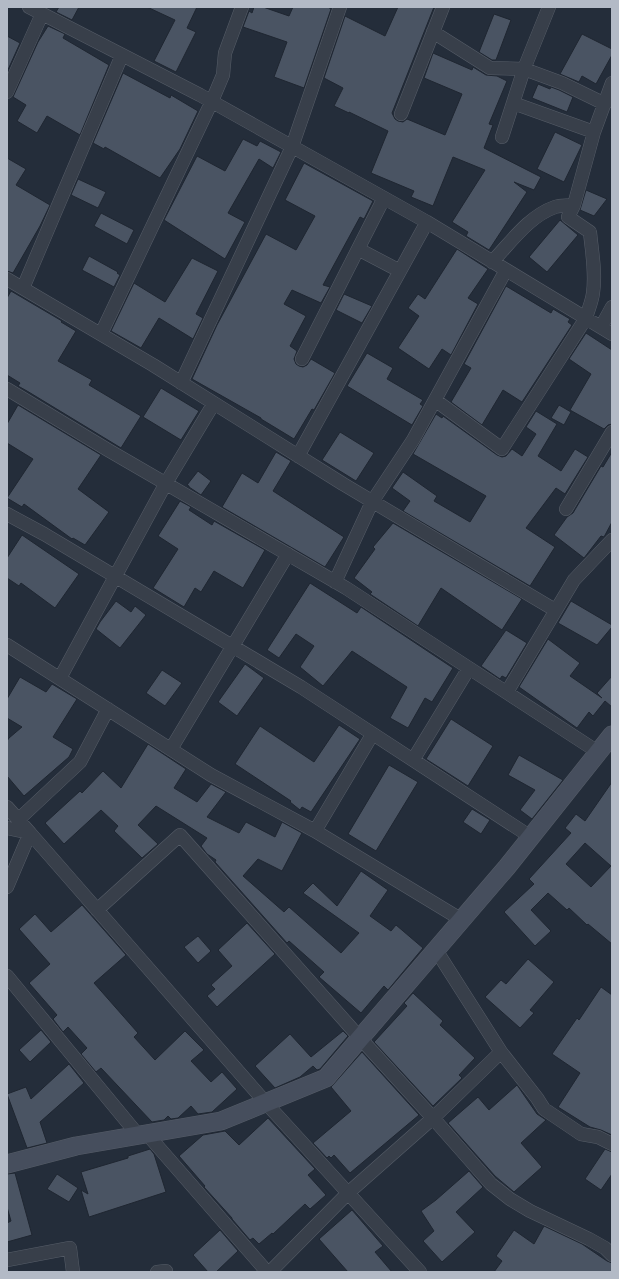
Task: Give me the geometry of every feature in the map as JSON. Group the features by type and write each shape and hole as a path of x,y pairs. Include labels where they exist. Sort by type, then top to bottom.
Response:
{"street":[{"path":"29,7 212,101 427,222 606,330 612,306"},
{"path":"101,334 212,101 223,75 225,53 242,7"},
{"path":"181,383 292,146 340,7"},
{"path":"401,114 443,7"},
{"path":"502,137 524,69 549,7"},
{"path":"7,92 42,14"},
{"path":"433,32 490,68 524,69 562,83 605,104"},
{"path":"23,288 122,55"},
{"path":"435,400 502,449 586,318 593,295 594,263 590,232 568,217 574,205 594,132 612,83"},
{"path":"513,103 594,132"},
{"path":"302,358 384,198"},
{"path":"492,262 529,223 542,213 557,207 574,205"},
{"path":"298,456 427,222"},
{"path":"358,249 400,271"},
{"path":"335,582 372,502 413,440 506,270"},
{"path":"7,279 214,403 372,502 555,610"},
{"path":"7,389 335,582 598,752"},
{"path":"60,678 166,483 214,403"},
{"path":"566,509 612,432"},
{"path":"7,514 44,534 301,687 531,837"},
{"path":"507,692 574,580 612,540"},
{"path":"171,749 288,554"},
{"path":"9,651 60,678 211,775 315,831 462,920"},
{"path":"413,760 469,668"},
{"path":"18,820 80,762 108,709"},
{"path":"315,831 372,734"},
{"path":"7,1164 76,1146 221,1121 326,1078 507,867 612,735"},
{"path":"7,807 266,1103 420,1272"},
{"path":"7,828 30,833"},
{"path":"7,887 30,833"},
{"path":"97,910 180,835 491,1184 510,1199 530,1211 589,1239 605,1248 612,1255"},
{"path":"436,950 501,1052 544,1109 582,1134 598,1136 612,1144"},
{"path":"7,976 143,1135 266,1272"},
{"path":"270,1272 348,1193 433,1118 501,1052"},
{"path":"7,1260 70,1248 74,1272"}],"building":[{"path":"59,7 79,7 72,20 56,12"},
{"path":"147,7 197,7 187,28 196,32 176,72 154,61 175,20"},
{"path":"254,7 263,7 289,16 293,7 328,7 331,9 304,88 274,77 287,42 243,27 249,11 252,13"},
{"path":"398,7 434,7 392,113 395,119 403,122 407,119 445,135 462,94 424,78 433,53 472,70 473,67 486,75 497,76 507,81 489,124 493,125 484,148 541,177 534,190 514,182 527,192 489,250 466,236 468,232 452,222 485,170 453,157 433,206 411,197 414,191 371,173 388,131 334,106 343,88 324,78 345,16 385,36"},
{"path":"494,14 511,20 496,60 492,60 479,52"},
{"path":"48,26 65,34 63,38 109,65 80,135 47,116 37,133 17,121 26,105 13,97 38,42"},
{"path":"582,34 612,49 612,55 596,84 582,76 579,82 560,74"},
{"path":"7,36 20,43 7,72"},
{"path":"123,73 170,98 171,95 198,111 180,149 160,178 105,147 104,149 93,143"},
{"path":"538,84 550,89 551,87 573,97 567,112 532,98"},
{"path":"555,132 582,145 564,182 537,169"},
{"path":"243,139 257,146 260,141 281,152 273,168 259,159 228,213 245,222 225,259 164,220 197,156 225,171"},
{"path":"7,158 26,169 16,185 50,205 40,226 13,273 7,271"},
{"path":"304,163 373,201 364,219 360,217 323,285 330,287 321,303 292,290 284,304 306,316 290,346 297,351 294,359 296,364 303,367 307,365 311,359 335,373 314,410 312,409 294,439 261,418 192,379 217,325 266,234 296,250 315,216 285,200"},
{"path":"78,179 106,192 98,208 71,195"},
{"path":"586,190 607,199 594,216 580,210"},
{"path":"101,213 134,230 127,244 94,226"},
{"path":"560,220 578,235 547,272 529,257"},
{"path":"457,249 488,269 468,298 478,304 451,355 442,349 429,369 398,348 419,316 408,308 418,294 425,299"},
{"path":"89,256 118,272 117,273 120,275 114,287 82,270"},
{"path":"192,258 218,271 196,314 203,318 193,339 159,318 141,348 111,331 134,283 165,302"},
{"path":"506,286 551,313 553,309 570,319 568,322 572,325 522,402 503,390 482,425 451,402 471,368 464,364"},
{"path":"11,291 76,331 58,361 92,380 89,385 141,416 121,448 18,386 20,383 7,375 7,298"},
{"path":"344,294 372,306 362,323 336,310"},
{"path":"586,333 612,350 612,424 608,425 604,429 570,410 591,374 569,359"},
{"path":"367,353 393,368 387,379 423,400 420,404 423,406 412,425 347,386"},
{"path":"161,388 199,411 181,440 143,417"},
{"path":"18,405 101,455 78,489 109,512 85,545 73,538 72,539 24,504 22,507 7,498 33,459 7,443 7,424"},
{"path":"559,405 571,412 564,425 551,418"},
{"path":"536,411 557,424 538,456 561,471 575,449 588,457 565,494 556,488 526,528 555,547 530,586 403,511 410,501 392,488 403,472 437,496 434,501 470,522 486,496 413,454 436,414 442,418 443,416 497,455 502,457 506,456 512,449 522,456 536,434 526,427"},
{"path":"340,432 374,453 356,481 322,460"},
{"path":"276,452 291,461 273,491 344,537 325,567 222,507 242,473 258,483"},
{"path":"612,452 612,522 604,537 601,536 584,558 554,535 567,517 573,513 601,466 603,467"},
{"path":"198,471 211,481 201,495 187,485"},
{"path":"180,501 191,507 189,510 212,525 214,521 265,550 243,588 214,571 201,592 195,588 184,607 153,588 178,549 158,536"},
{"path":"393,523 522,599 502,630 441,588 418,626 370,594 372,592 354,578 375,549 373,547"},
{"path":"22,535 79,574 55,608 21,583 19,586 7,578 7,558"},
{"path":"310,583 357,613 361,607 453,668 432,702 425,698 408,728 390,718 407,687 352,651 323,686 300,667 314,646 296,634 279,658 267,650"},
{"path":"116,601 131,612 135,606 146,615 120,648 96,629"},
{"path":"571,601 612,625 597,645 558,623"},
{"path":"506,630 527,643 506,678 502,676 500,679 481,666"},
{"path":"548,639 580,663 570,676 602,698 597,693 612,676 612,707 605,701 593,716 589,712 577,728 519,687"},
{"path":"245,664 264,678 237,716 218,702"},
{"path":"162,670 182,683 165,706 146,693"},
{"path":"20,677 46,692 52,684 77,699 53,737 73,749 69,757 24,796 7,776 7,741 22,727 7,718 7,699"},
{"path":"451,719 493,746 468,786 426,759"},
{"path":"339,725 360,739 311,812 302,807 300,810 290,802 291,801 235,764 260,726 314,762"},
{"path":"148,744 186,769 174,788 197,802 211,784 226,792 207,817 239,833 246,822 275,837 282,822 302,833 282,871 258,859 243,876 284,912 289,907 341,953 359,933 303,893 313,883 337,906 361,871 388,890 370,916 391,931 396,925 423,948 388,990 384,986 361,1013 319,977 324,972 289,941 287,943 215,862 216,860 207,854 201,846 207,838 156,806 138,825 158,844 142,858 114,831 118,826 101,810 64,844 45,823 80,791 82,793 103,771 121,788"},
{"path":"519,755 563,780 532,819 520,810 535,790 508,775"},
{"path":"389,765 418,782 376,851 348,834"},
{"path":"612,782 612,944 588,924 587,925 569,908 567,910 548,893 531,910 551,931 535,946 504,912 534,884 529,879 571,833 565,828 576,814 585,821","holes":["585,843 611,866 591,887 566,864"]},
{"path":"472,809 490,820 481,834 463,822"},
{"path":"82,905 126,955 94,983 138,1033 134,1037 155,1060 185,1031 204,1050 191,1061 211,1082 222,1072 237,1089 212,1112 198,1114 191,1106 178,1118 171,1119 168,1116 164,1120 152,1122 101,1068 96,1072 81,1054 87,1048 68,1027 63,1032 53,1019 57,1015 29,983 50,964 19,929 35,914 51,932"},
{"path":"247,923 275,954 217,1007 207,996 215,989 211,985 232,966 218,950"},
{"path":"198,936 211,951 198,963 184,947"},
{"path":"528,959 554,982 530,1010 534,1013 520,1028 485,997 501,980 506,984"},
{"path":"601,987 612,995 612,1135 590,1127 558,1107 580,1073 552,1054 577,1018 579,1020"},
{"path":"413,993 443,1021 440,1025 475,1058 459,1075 462,1078 433,1106 374,1042 407,1006 404,1003"},
{"path":"41,1030 51,1042 30,1062 19,1050"},
{"path":"343,1031 348,1036 320,1069 317,1070 313,1066 300,1077 275,1088 255,1066 290,1034 311,1057"},
{"path":"362,1052 419,1115 350,1173 334,1155 331,1158 329,1156 327,1158 313,1143 351,1111 331,1087"},
{"path":"69,1064 84,1083 40,1122 47,1143 27,1148 7,1094 26,1087 31,1099"},
{"path":"517,1085 537,1114 546,1120 521,1143 542,1167 514,1192 495,1176 448,1123 478,1097 489,1110"},
{"path":"268,1118 315,1169 308,1175 326,1195 310,1209 305,1204 273,1234 272,1233 259,1244 253,1238 250,1240 179,1156 203,1135 225,1131 239,1145"},
{"path":"150,1149 154,1154 166,1192 89,1217 81,1190 88,1194 81,1172 128,1158 128,1156"},
{"path":"605,1149 612,1152 612,1174 601,1190 585,1179"},
{"path":"469,1171 483,1187 456,1212 475,1232 442,1262 423,1241 434,1231 421,1211"},
{"path":"15,1173 32,1235 7,1242 7,1223 11,1221 7,1207 7,1174"},
{"path":"57,1174 78,1188 69,1202 47,1189"},
{"path":"352,1210 383,1246 375,1252 392,1272 348,1272 319,1239"},
{"path":"544,1226 582,1244 612,1263 612,1272 494,1272 502,1261 496,1256 514,1230 534,1244"},
{"path":"220,1230 238,1251 216,1272 208,1272 193,1255"}]}
